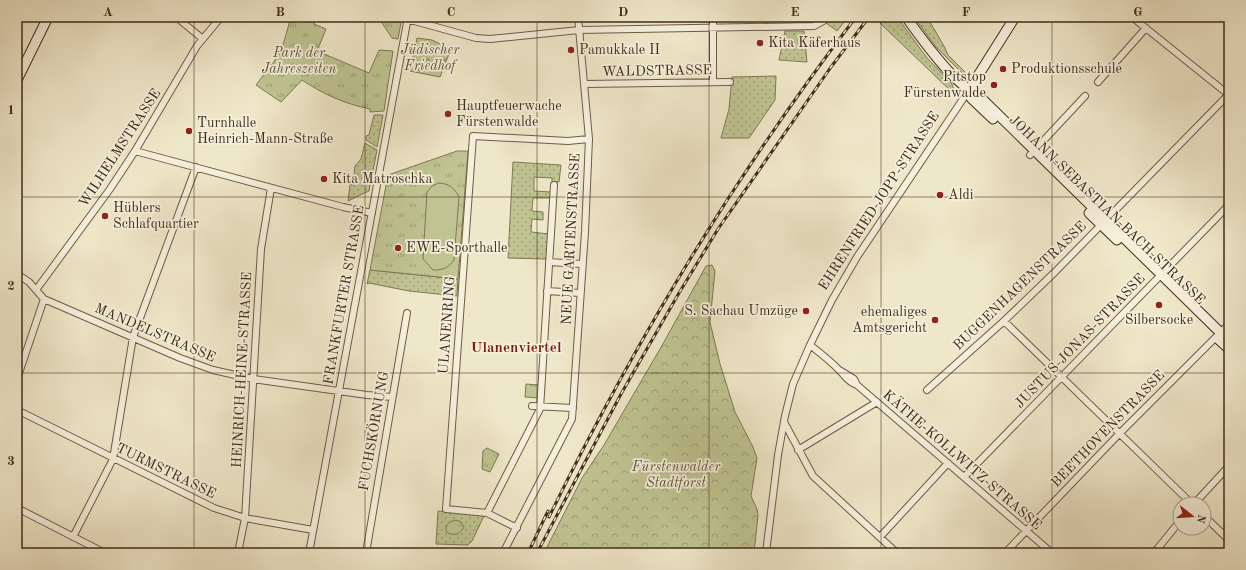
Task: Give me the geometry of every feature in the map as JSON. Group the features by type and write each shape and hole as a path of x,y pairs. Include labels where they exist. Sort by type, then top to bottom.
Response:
{"street":[{"path":"17,80 48,17"},
{"path":"176,17 203,39"},
{"name":"WILHELMSTRASSE","path":"36,290 108,192 135,151 203,39 221,17"},
{"name":"NEUE GARTENSTRASSE","path":"503,553 572,419 586,216 588,139 578,17"},
{"path":"713,17 713,82"},
{"path":"407,18 482,39 499,39 579,30 814,26 828,17"},
{"name":"JOHANN-SEBASTIAN-BACH-STRASSE","path":"906,17 943,65 969,90 971,98 1032,152 1160,277 1218,335 1229,349"},
{"name":"EHRENFRIED-JOPP-STRASSE","path":"766,553 778,455 784,422 793,384 810,345 832,300 857,257 969,90 1015,17"},
{"path":"1132,17 1229,94"},
{"name":"FRANKFURTER STRASSE","path":"309,553 407,18"},
{"path":"1098,82 1146,28"},
{"name":"WALDSTRASSE","path":"584,84 730,82"},
{"name":"BUGGENHAGENSTRASSE","path":"927,390 1004,321 1055,272 1229,94"},
{"path":"1032,152 1085,96"},
{"name":"ULANENRING","path":"517,528 487,513 446,509 473,136 568,141 588,139"},
{"path":"135,151 343,207 372,213"},
{"path":"73,536 113,459 133,337 196,167"},
{"path":"487,513 540,406 554,185"},
{"name":"HEINRICH-HEINE-STRASSE","path":"238,553 245,518 261,249 271,188"},
{"name":"JUSTUS-JONAS-STRASSE","path":"964,477 1229,205"},
{"path":"549,262 582,264"},
{"name":"MANDELSTRASSE","path":"17,274 29,282 44,299 180,358 213,370 253,379 367,395 392,397"},
{"path":"548,291 580,293"},
{"path":"17,379 44,299"},
{"name":"FUCHSKÖRNUNG","path":"366,553 407,313"},
{"path":"1004,321 1185,496"},
{"name":"BEETHOVENSTRASSE","path":"1005,553 1120,433 1229,324"},
{"name":"JOHANN-SEBASTIAN-BACH-STRASSE","path":"1218,335 1229,341"},
{"name":"KÄTHE-KOLLWITZ-STRASSE","path":"810,345 840,371 845,379 857,385 1052,553"},
{"path":"798,450 877,402"},
{"path":"532,406 573,408"},
{"name":"TURMSTRASSE","path":"17,410 214,508 245,518 313,530"},
{"path":"784,422 813,476 897,553"},
{"path":"880,538 948,463"},
{"path":"1201,496 1229,466"},
{"path":"17,508 105,553"},
{"path":"1212,524 1229,540"},
{"path":"1154,553 1172,531"}],"green space":[{"name":"Park der Jahreszeiten","path":"291,17 316,17 314,24 326,29 317,51 369,73 379,50 393,51 384,111 370,112 370,109 334,98 302,80 281,102 256,85 281,52"},
{"path":"378,17 402,17 398,39 392,38"},
{"path":"832,17 848,17 837,31 826,23"},
{"path":"884,17 897,17 927,58 952,84 955,95 880,23"},
{"path":"914,17 927,17 948,55 966,73 962,73 936,47"},
{"path":"785,31 804,31 807,62 779,60"},
{"name":"Jüdischer Friedhof","path":"417,38 432,40 451,49 440,77 410,71"},
{"path":"776,76 775,100 749,138 721,138 729,109 732,77"},
{"path":"374,115 383,115 377,147 366,140 366,136 369,135"},
{"path":"365,143 377,150 369,191 348,201 350,185 353,184 355,166 361,159"},
{"path":"457,151 468,151 458,279 370,270 388,175"},
{"path":"513,162 561,165 559,182 552,182 552,178 534,177 534,191 551,192 551,198 533,198 532,211 543,212 543,220 532,219 531,232 549,234 547,259 508,258"},
{"path":"439,183 446,184 451,187 459,197 454,260 445,268 433,270 423,259 427,192 432,186"},
{"name":"Fürstenwalder Stadtforst","path":"712,265 715,271 710,322 720,364 735,412 757,458 751,496 758,515 754,553 544,553 582,478 604,445 706,266"},
{"path":"370,270 458,279 457,296 409,291 369,283 367,284"},
{"path":"526,384 539,385 538,398 525,397"},
{"path":"487,448 499,454 490,472 482,469 483,451"},
{"path":"438,511 485,514 472,541 468,545 436,544"},
{"path":"456,520 461,522 464,527 458,534 448,533 446,531 447,525"}],"railway":[{"path":"549,517 617,386 690,259 770,136 856,17"},
{"path":"537,553 621,394 718,229 831,67 869,17"},
{"path":"528,553 548,511"}],"place":[{"name":"Kita Käferhaus","path":"760,43"},
{"name":"Pamukkale II","path":"571,50"},
{"name":"Produktionsschule","path":"1003,69"},
{"name":"Pitstop Fürstenwalde","path":"994,85"},
{"name":"Hauptfeuerwache Fürstenwalde","path":"448,114"},
{"name":"Turnhalle Heinrich-Mann-Straße","path":"189,131"},
{"name":"Kita Matroschka","path":"324,179"},
{"name":"Aldi","path":"940,195"},
{"name":"Hüblers Schlafquartier","path":"105,216"},
{"name":"EWE-Sporthalle","path":"398,248"},
{"name":"Silbersocke","path":"1159,305"},
{"name":"S. Sachau Umzüge","path":"806,311"},
{"name":"ehemaliges Amtsgericht","path":"935,320"}],"district":[{"name":"Ulanenviertel","path":"516,348"}]}
